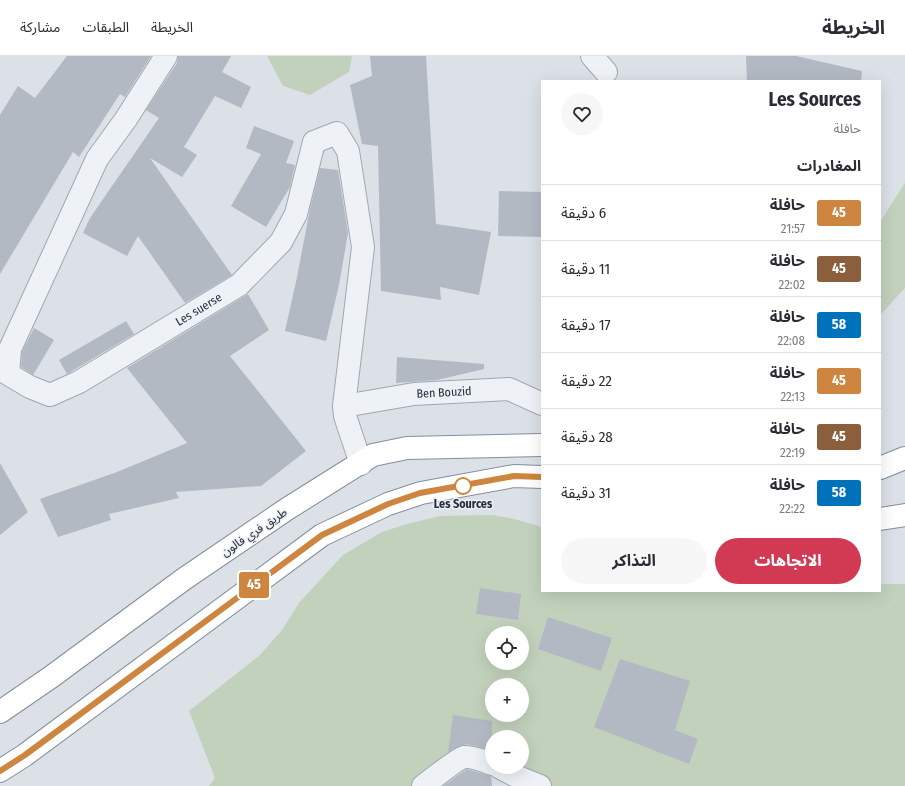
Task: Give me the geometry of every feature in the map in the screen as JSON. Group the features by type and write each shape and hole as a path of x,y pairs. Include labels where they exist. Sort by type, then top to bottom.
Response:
{"highway":[{"name":"طريق فري فالون","path":"0,712 51,677 184,579 287,509 373,456 388,451 407,448 541,445"},
{"path":"881,468 905,458"},
{"path":"0,771 25,755 322,535 388,504 420,493 514,476 541,477"},
{"path":"881,519 905,514"}],"street":[{"name":"Les suerse","path":"166,56 126,119 97,159 10,349 8,374 30,387 50,395 79,382 239,285 281,242 296,214 314,142 337,133 348,151 364,247 344,406 345,416 361,464"},
{"name":"Ben Bouzid","path":"344,406 414,394 509,389 541,404"},
{"path":"423,786 464,757 485,762"},
{"path":"512,774 540,786"}],"green space":[{"path":"267,56 352,56 349,72 310,95 283,86"},
{"path":"905,183 905,288 881,314 881,220"},
{"path":"493,515 541,527 541,592 881,592 881,584 905,584 905,786 541,786 529,774 529,730 485,730 485,762 474,758 425,786 209,786 215,778 189,711 260,655 282,630 299,603 343,555 382,532 440,516"}],"building":[{"path":"67,56 151,56 125,97 120,94 79,157 73,152 0,274 0,115 18,86 35,98"},
{"path":"178,56 231,56 222,72 251,87 241,108 215,96 184,147 197,155 182,177 150,158 232,275 185,303 138,236 127,256 83,233 90,218 159,118 146,110 177,63"},
{"path":"370,56 426,56 436,224 491,232 479,295 440,287 441,300 381,291 378,146 362,144 350,85 372,76"},
{"path":"746,56 796,56 862,71 861,80 747,80"},
{"path":"254,126 294,141 286,163 295,165 290,187 266,227 231,206 261,154 246,148"},
{"path":"320,168 338,170 348,233 339,285 326,341 285,331"},
{"path":"499,191 541,192 541,237 498,236"},
{"path":"248,294 269,330 230,356 306,451 261,486 176,492 179,498 109,514 111,520 58,537 40,499 117,472 187,443 127,368"},
{"path":"126,321 134,334 67,374 59,360"},
{"path":"34,328 54,340 33,375 21,367 22,352"},
{"path":"397,357 484,364 484,369 437,380 396,383"},
{"path":"0,463 28,512 0,535"},
{"path":"480,588 521,594 518,620 476,614"},
{"path":"548,617 612,638 601,671 538,649"},
{"path":"620,659 690,681 675,730 698,739 689,764 594,727"},
{"path":"453,715 485,720 485,722 492,722 492,730 485,730 485,748 467,744 459,746 448,752"},
{"path":"467,769 491,776 492,786 443,786"}],"bus line":[{"name":"45","path":"0,771 25,755 322,535 388,504 420,493 514,476 541,477"}],"place":[{"name":"Les Sources","path":"463,486"}]}
